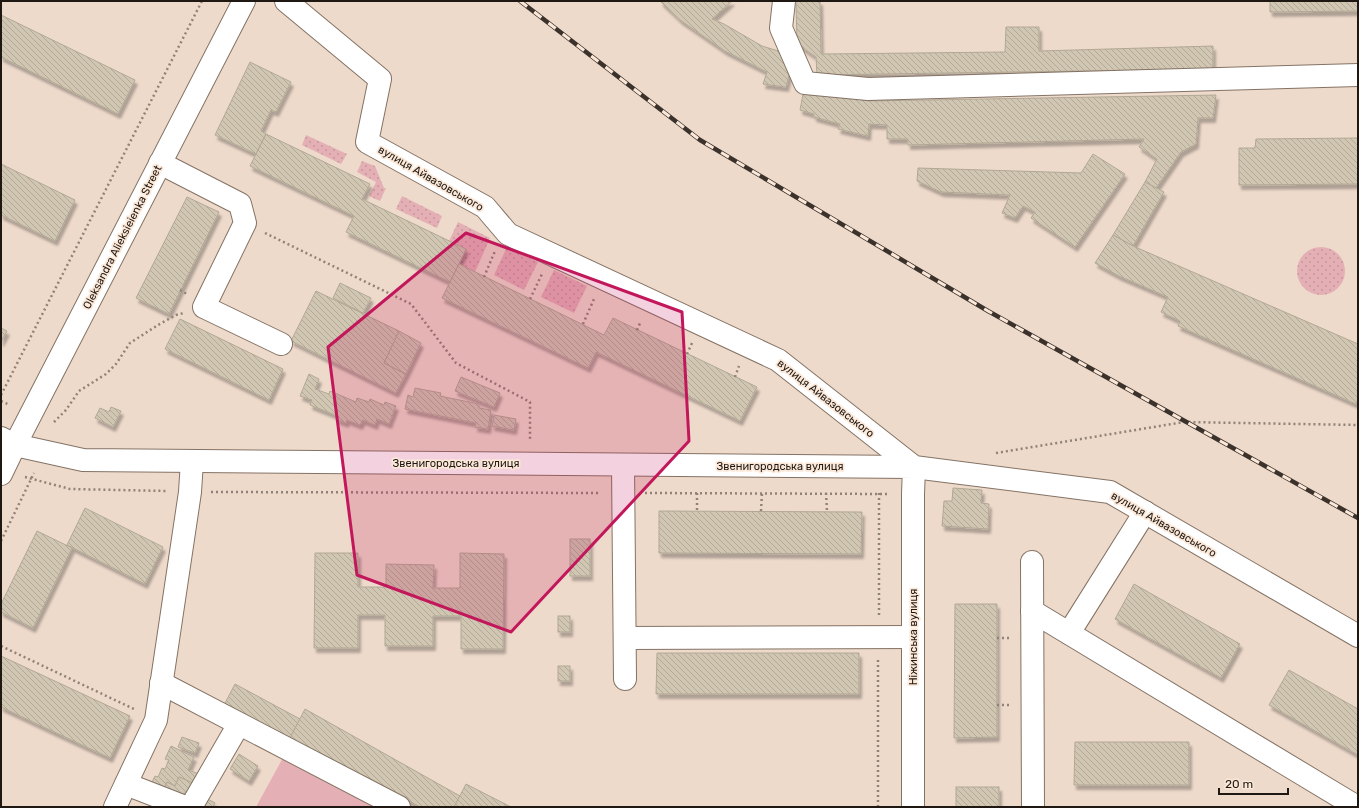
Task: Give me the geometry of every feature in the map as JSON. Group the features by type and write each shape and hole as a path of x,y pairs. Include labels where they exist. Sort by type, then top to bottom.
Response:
{"street":[{"name":"Oleksandra Alieksieienka Street","path":"2,473 8,441 31,415 244,1"},
{"name":"вулиця Айвазовського","path":"286,1 380,79 367,142 485,207 508,234 778,360 914,467 1110,492 1358,636"},
{"path":"784,1 781,28 805,83 868,89 1358,75"},
{"path":"160,163 240,204 245,223 204,307 281,344"},
{"name":"Звенигородська вулиця","path":"8,441 83,460 914,467"},
{"path":"115,807 156,720 190,492 192,461"},
{"path":"622,465 625,679"},
{"name":"Ніжинська вулиця","path":"913,807 914,467"},
{"path":"1069,633 1145,512"},
{"path":"1032,562 1033,807"},
{"path":"1032,611 1357,807"},
{"path":"625,638 913,637"},
{"path":"161,683 399,807"},
{"path":"191,807 239,724"},
{"path":"126,784 185,807"}],"path":[{"path":"1,395 202,1"},
{"path":"245,223 411,304 456,363 530,402 530,464"},
{"path":"530,299 552,254"},
{"path":"583,324 603,279"},
{"path":"31,415 53,424 66,410 79,391 106,374 116,364 130,343 176,315 204,307"},
{"path":"991,454 1184,422 1358,425"},
{"path":"1,541 32,479 43,451"},
{"path":"2,473 70,489 190,492 913,494"},
{"path":"697,493 697,511"},
{"path":"762,493 762,511"},
{"path":"826,493 827,511"},
{"path":"1,646 156,720"}],"highlighted area":[{"path":"466,233 682,312 689,441 511,632 357,575 328,347"}],"shaded area":[{"path":"306,135 347,154 341,164 302,145"},
{"path":"362,161 375,166 384,188 386,188 380,201 369,196 376,182 357,172"},
{"path":"402,196 442,216 437,228 396,209"},
{"path":"458,222 490,238 475,272 459,264 466,249 449,241"},
{"path":"507,247 538,262 524,290 494,275"},
{"path":"1316,247 1326,247 1338,254 1345,266 1345,276 1338,288 1326,295 1316,295 1308,291 1301,284 1297,276 1297,266 1301,258 1308,251"},
{"path":"554,270 587,286 574,313 541,297"},
{"path":"285,754 384,807 256,807"}],"building":[{"path":"660,1 732,1 712,19 724,24 762,46 785,53 792,63 786,87 763,84 767,72 725,51 680,20"},
{"path":"796,1 820,1 821,54 1005,52 1006,27 1039,27 1039,51 1213,46 1213,69 817,75 816,57 797,44"},
{"path":"1270,1 1358,1 1358,11 1270,12"},
{"path":"1,15 135,80 118,114 1,57"},
{"path":"250,62 291,82 276,112 271,110 261,131 266,134 256,154 215,135"},
{"path":"804,89 868,101 1216,95 1213,118 1198,118 1196,144 1181,152 1156,188 1145,182 1157,159 1139,147 1144,139 908,145 908,139 887,139 887,125 869,124 868,136 838,129 840,124 814,117 814,114 800,110"},
{"path":"266,134 370,184 362,199 466,249 450,282 346,232 354,216 250,166"},
{"path":"1358,138 1358,184 1239,185 1239,148 1255,148 1256,139"},
{"path":"1093,154 1125,174 1075,247 1031,218 1035,212 1023,206 1015,218 1002,213 1010,195 941,192 917,181 918,168 1081,173"},
{"path":"1,164 75,200 55,241 1,215"},
{"path":"1145,182 1164,192 1133,246 1113,235"},
{"path":"187,197 219,212 169,314 136,298"},
{"path":"1113,235 1133,246 1358,344 1358,399 1356,404 1178,326 1180,321 1161,312 1168,297 1119,276 1095,263"},
{"path":"459,264 604,335 613,318 757,387 740,421 596,352 588,368 442,298"},
{"path":"340,283 371,298 363,313 333,298"},
{"path":"316,291 399,331 384,363 406,374 396,393 291,341"},
{"path":"180,319 283,369 269,400 165,349"},
{"path":"1,328 7,331 1,342"},
{"path":"399,331 421,343 406,374 384,363"},
{"path":"309,374 319,379 315,389 329,394 330,391 356,402 357,398 369,402 370,399 384,405 385,402 396,406 389,424 377,419 375,425 363,420 360,425 347,420 346,423 336,419 338,416 310,405 312,400 300,396"},
{"path":"461,377 500,393 494,407 455,391"},
{"path":"415,388 441,393 440,396 479,404 479,408 491,410 488,429 475,427 476,423 405,409 408,395 413,397"},
{"path":"111,407 121,411 113,427 95,418 100,408 109,412"},
{"path":"494,415 516,419 514,430 492,426"},
{"path":"953,488 982,490 981,503 989,504 988,529 942,526 944,501 952,501"},
{"path":"85,508 163,547 145,584 67,545"},
{"path":"659,511 862,512 861,554 659,553"},
{"path":"37,531 72,548 33,628 1,612 1,604"},
{"path":"570,539 590,539 590,576 570,576"},
{"path":"315,553 358,553 358,587 386,587 386,564 434,565 433,588 460,588 460,553 504,554 503,649 461,649 461,616 433,616 433,646 385,646 385,615 358,615 358,648 314,648"},
{"path":"1134,584 1240,644 1221,678 1115,619"},
{"path":"955,604 997,604 997,737 954,738"},
{"path":"558,616 570,616 570,632 558,632"},
{"path":"657,653 859,653 859,694 656,694"},
{"path":"1,656 130,716 110,758 1,707"},
{"path":"558,666 570,666 570,681 558,681"},
{"path":"1289,670 1358,709 1358,755 1269,705"},
{"path":"235,684 300,719 288,742 223,707"},
{"path":"305,709 460,796 454,807 420,807 290,738"},
{"path":"182,737 199,743 195,753 178,747"},
{"path":"1075,742 1189,742 1189,785 1074,785"},
{"path":"171,746 194,757 188,770 199,774 195,784 179,777 175,786 167,782 164,790 151,784 155,776 158,777 162,768 165,769 169,760 165,759"},
{"path":"239,754 258,766 249,781 230,769"},
{"path":"179,777 195,784 192,796 184,793 181,800 163,792 167,782 175,786"},
{"path":"466,784 511,807 454,807"},
{"path":"956,787 999,787 999,807 956,807"},
{"path":"204,797 215,803 213,807 199,807"}],"railway":[{"path":"520,1 700,140 988,311 1358,518"}]}
